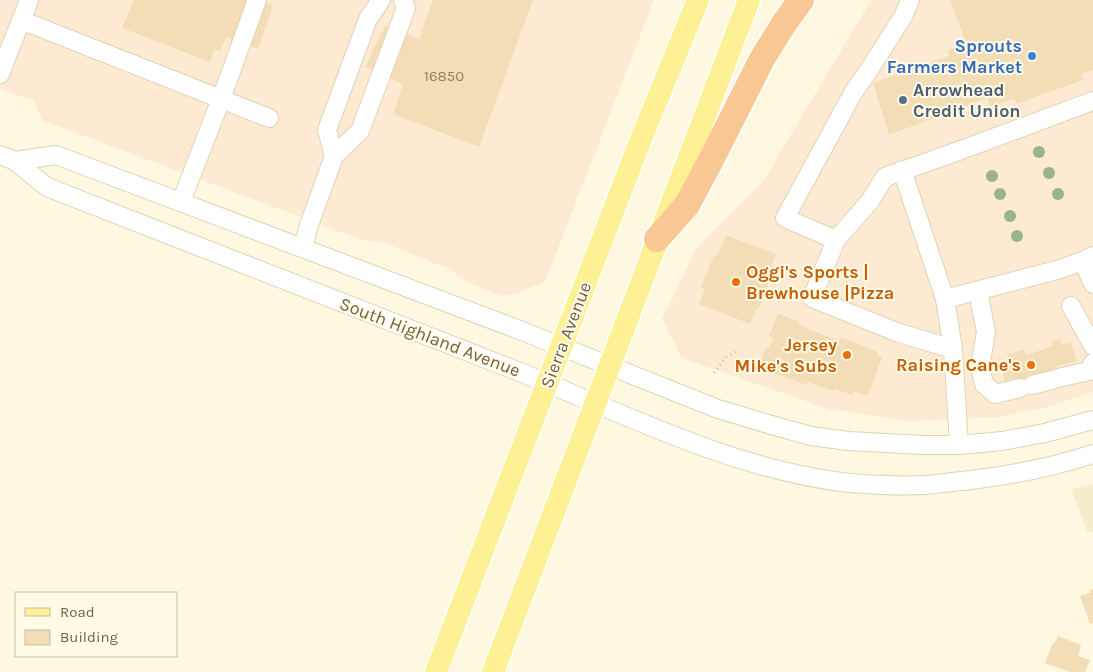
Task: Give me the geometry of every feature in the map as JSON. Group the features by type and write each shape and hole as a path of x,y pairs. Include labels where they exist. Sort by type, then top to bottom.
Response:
{"highway":[{"path":"657,240 687,205 762,59 801,0"}],"main road":[{"name":"Sierra Avenue","path":"436,672 561,346 698,0"},
{"path":"493,672 749,0"}],"street":[{"path":"0,74 29,0"},
{"path":"181,202 221,100 257,0"},
{"path":"334,156 327,130 368,19 381,0"},
{"path":"303,248 309,225 334,156 360,132 406,8 403,0"},
{"path":"836,240 785,218 853,93 904,15 910,0"},
{"path":"21,20 269,118"},
{"path":"953,349 899,333 812,298 836,240 870,202 885,177 1093,101"},
{"name":"South Highland Avenue","path":"8,158 56,155 561,346 718,408 811,436 886,444 959,445 1002,441 1045,433 1093,420"},
{"name":"South Highland Avenue","path":"8,158 48,187 738,459 808,477 844,482 925,485 1038,470 1093,454"},
{"path":"902,170 945,299 953,349 959,445"},
{"path":"945,299 1057,270 1088,258 1093,284"},
{"path":"978,290 986,332 980,366 984,384 995,394 1089,371 1093,363"},
{"path":"1071,306 1093,346"}],"path":[{"path":"714,373 727,356 738,351"}],"shaded area":[{"path":"0,0 654,0 545,282 502,296 465,281 449,269 382,242 362,240 42,120 34,101 0,89"},
{"path":"872,0 1093,0 1093,392 1047,407 997,417 909,421 828,409 682,358 662,319 696,249 763,181"},
{"path":"1093,484 1093,533 1087,531 1071,489"}],"building":[{"path":"134,0 260,0 273,6 258,49 226,37 220,51 214,49 210,62 122,28"},
{"path":"433,0 533,0 479,147 393,114 403,84 365,67 385,26 419,39"},
{"name":"Sprouts Farmers Market","path":"950,0 1093,0 1093,70 1081,74 1083,80 1016,104 1014,99 991,107 987,98 889,135 873,83 949,56 948,50 966,43"},
{"name":"Oggi's Sports | Brewhouse |Pizza","path":"726,235 776,254 768,275 771,276 758,310 756,309 750,324 699,304 705,289 701,287 714,255 717,256"},
{"path":"778,314 800,322 799,325 840,341 841,337 878,352 877,355 882,357 868,396 854,391 852,395 835,389 834,391 808,382 807,385 774,373 775,371 759,365 766,347 769,348 773,338 769,336"},
{"name":"Raising Cane's","path":"1060,339 1061,345 1071,342 1077,361 1055,367 1059,383 1022,394 1019,381 1014,378 1005,381 999,363 1009,359 1007,355 1024,349 1026,355 1053,346 1052,342"},
{"path":"1093,589 1093,623 1090,624 1080,596 1090,593 1090,590"},
{"path":"1058,636 1081,645 1078,656 1090,660 1085,672 1070,672 1045,663"}],"place":[{"name":"Sprouts Farmers Market","path":"1032,56"},
{"name":"Arrowhead Credit Union","path":"903,100"},
{"name":"Oggi's Sports | Brewhouse |Pizza","path":"736,282"},
{"name":"Jersey Mike's Subs","path":"847,355"},
{"name":"Raising Cane's","path":"1031,365"}]}
